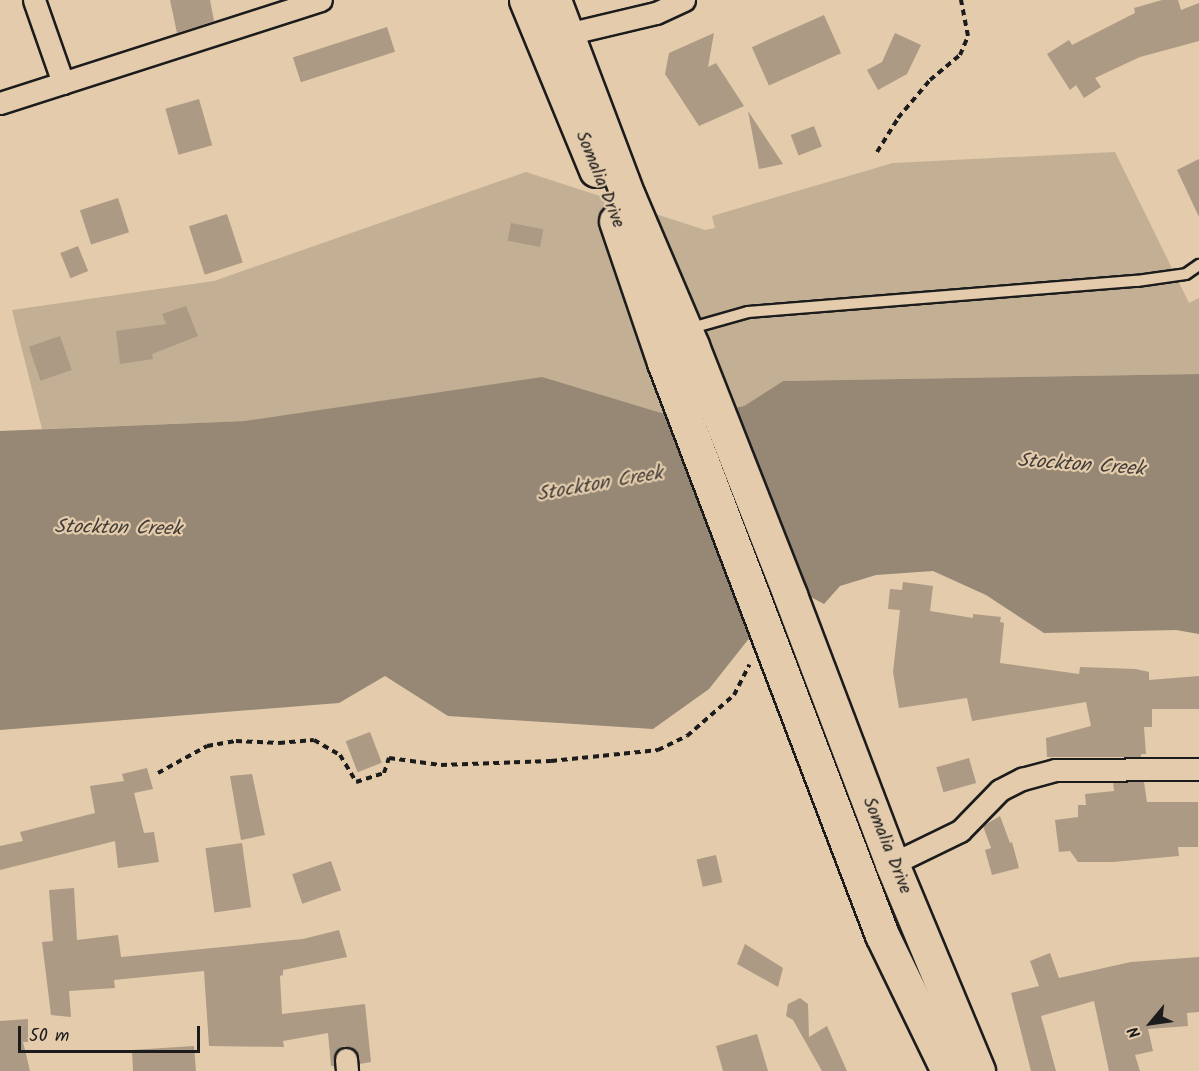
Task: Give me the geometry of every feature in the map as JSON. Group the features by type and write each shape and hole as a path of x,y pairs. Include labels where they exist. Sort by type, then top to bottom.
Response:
{"main road":[{"name":"Somalia Drive","path":"526,0 624,243 680,346 798,620 892,864 978,1071"},
{"name":"Somalia Drive","path":"554,0 629,198 680,346 766,633 882,935 948,1071"}],"street":[{"path":"34,0 63,83"},
{"path":"0,103 321,0"},
{"path":"567,34 656,13 684,0"},
{"path":"892,864 960,831 1000,790 1022,779 1064,769 1199,769"}],"lane":[{"path":"680,346 748,312 1137,281 1186,274 1199,265"}],"path":[{"path":"877,152 898,118 930,80 960,55 968,36 961,0"},
{"path":"158,773 207,746 236,741 279,743 314,740 340,755 356,782 384,773 389,758 441,765 551,761 658,750 687,736 734,695 766,633"}],"shaded area":[{"path":"1115,152 1189,303 1199,298 1199,374 783,381 744,406 681,419 245,421 42,429 12,310 214,281 526,172 705,230 715,228 712,216 893,163"}],"water":[{"name":"Stockton Creek","path":"1199,374 1199,634 1176,630 1044,633 986,595 933,571 876,575 840,586 824,604 807,595 766,617 709,689 653,729 448,716 385,676 339,703 0,730 0,431 245,421 542,377 681,419 744,406 783,381"}],"building":[{"path":"170,0 210,0 214,21 177,33"},
{"path":"1162,0 1178,0 1181,10 1199,3 1199,41 1140,57 1095,78 1101,87 1084,98 1076,85 1070,90 1047,54 1069,40 1072,45 1135,13 1134,8"},
{"path":"824,15 841,53 769,86 752,47"},
{"path":"387,27 395,52 301,82 293,58"},
{"path":"714,33 708,67 716,63 744,106 699,126 665,74 669,53"},
{"path":"895,33 921,45 907,74 878,90 867,70 882,62"},
{"path":"199,99 212,145 179,155 165,109"},
{"path":"748,111 783,164 759,169"},
{"path":"814,126 822,147 799,155 791,135"},
{"path":"1199,159 1199,217 1177,170"},
{"path":"118,198 129,232 91,245 80,210"},
{"path":"227,214 243,263 205,275 189,226"},
{"path":"511,223 543,229 540,247 508,241"},
{"path":"78,246 88,271 70,278 60,253"},
{"path":"186,306 198,336 152,354 153,359 120,364 116,331 166,324 162,314"},
{"path":"60,336 72,370 41,381 29,347"},
{"path":"903,582 933,586 930,611 973,618 973,614 1001,617 1000,622 1004,623 1000,663 1079,674 1080,667 1136,669 1149,672 1149,680 1199,676 1199,709 1152,709 1152,727 1144,727 1146,754 1141,754 1141,757 1047,757 1046,738 1091,726 1086,702 972,721 967,698 899,708 893,672 900,610 888,609 890,589 902,590"},
{"path":"370,732 382,763 358,772 346,741"},
{"path":"969,758 976,783 943,792 936,767"},
{"path":"147,768 153,789 134,793 144,833 154,832 159,862 118,868 115,841 0,870 0,846 23,841 20,832 95,813 90,786 124,781 122,774"},
{"path":"252,774 265,835 241,840 230,776"},
{"path":"1113,782 1144,782 1147,802 1198,802 1198,847 1178,847 1179,856 1113,862 1078,862 1070,851 1059,852 1055,820 1078,817 1078,805 1086,805 1085,794 1114,791"},
{"path":"1000,816 1010,843 1012,842 1019,868 992,875 985,850 991,848 983,826"},
{"path":"242,843 251,907 214,913 205,848"},
{"path":"716,855 722,882 703,887 697,859"},
{"path":"331,861 341,890 302,904 292,874"},
{"path":"74,888 77,940 118,935 121,957 303,939 339,930 347,957 283,970 283,975 280,976 282,1014 365,1004 371,1062 359,1064 356,1051 344,1046 335,1053 334,1066 331,1066 328,1033 283,1041 284,1047 209,1046 204,971 114,980 115,988 69,991 71,1017 51,1015 42,942 53,941 49,890"},
{"path":"745,944 783,968 778,987 737,964"},
{"path":"1050,953 1059,978 1131,962 1199,957 1199,1012 1187,1013 1188,1026 1148,1029 1153,1051 1135,1055 1140,1071 1109,1071 1094,1001 1041,1016 1056,1071 1031,1071 1011,993 1039,986 1030,961"},
{"path":"800,998 808,1004 809,1037 827,1026 847,1071 822,1071 793,1020 786,1016 788,1004"},
{"path":"28,1019 28,1042 23,1042 30,1071 0,1071 0,1021"},
{"path":"757,1034 768,1071 723,1071 716,1046"},
{"path":"194,1046 196,1071 133,1071 132,1050"}]}
